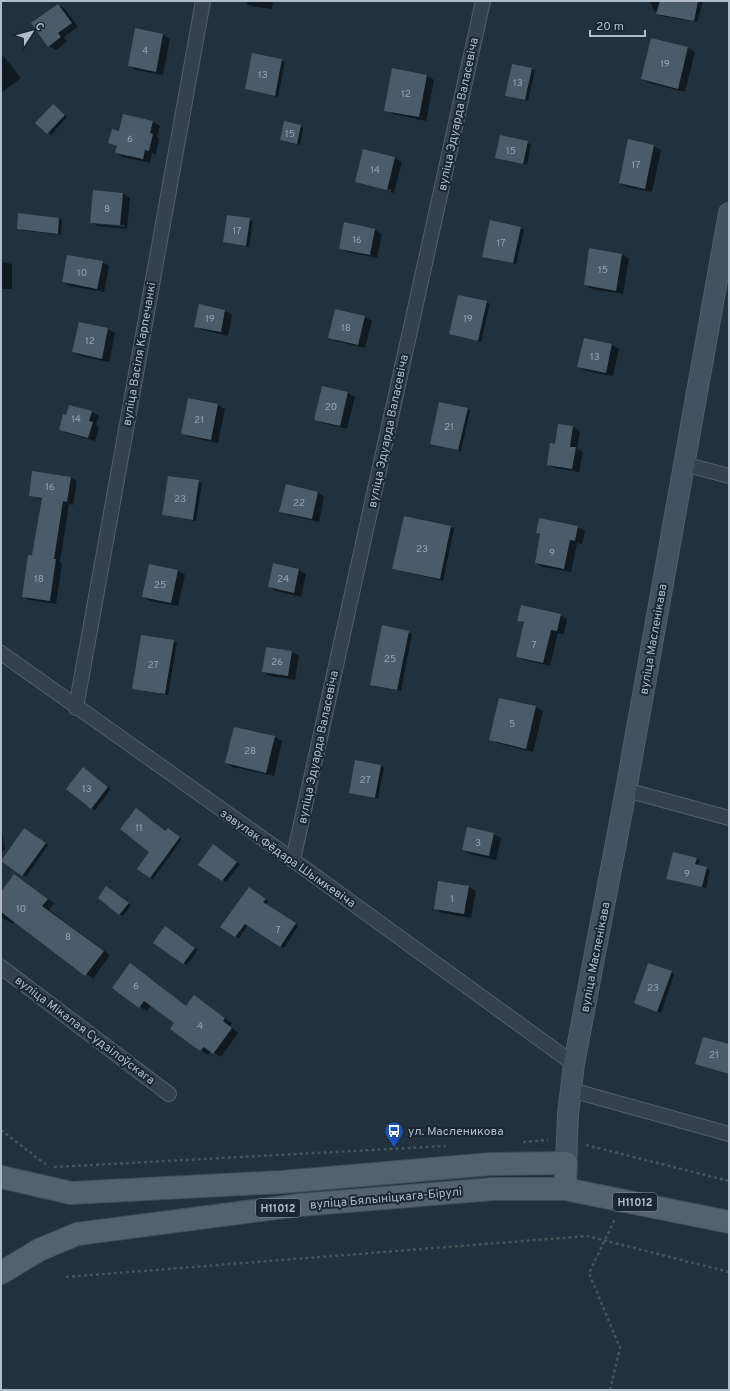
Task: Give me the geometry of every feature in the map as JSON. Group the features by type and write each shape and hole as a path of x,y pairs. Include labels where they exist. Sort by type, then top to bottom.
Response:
{"main road":[{"name":"вуліца Масленікава","path":"574,1064 626,790 729,213"},
{"path":"565,1190 566,1139 574,1064"},
{"name":"вуліца Бялыніцкага-Бірулі","path":"1,1177 71,1193 282,1182 491,1164 566,1163"},
{"name":"вуліца Бялыніцкага-Бірулі","path":"1,1273 39,1250 77,1234 300,1205 492,1189 565,1190 625,1200 729,1222"}],"street":[{"name":"вуліца Васіля Карпечанкі","path":"76,708 203,1"},
{"name":"вуліца Эдуарда Валасевіча","path":"293,860 483,1"},
{"path":"684,464 729,476"},
{"name":"завулак Фёдара Шымкевіча","path":"1,653 76,708 293,860 574,1064"},
{"path":"626,790 729,818"},
{"name":"вуліца Мікалая Судзілоўскага","path":"1,967 169,1094"},
{"path":"571,1090 729,1134"}],"path":[{"path":"610,1390 620,1348 589,1274 625,1200"},
{"path":"66,1277 587,1236 606,1239 729,1272"}],"building":[{"path":"660,1 698,1 694,21 656,14"},
{"path":"58,4 72,23 58,33 61,37 48,47 31,23"},
{"path":"135,28 163,34 156,72 128,66"},
{"path":"651,38 688,47 678,89 641,79"},
{"path":"252,53 282,59 275,96 245,89"},
{"path":"512,64 532,68 525,100 505,96"},
{"path":"392,68 427,75 419,117 384,111"},
{"path":"53,104 65,115 47,134 35,123"},
{"path":"123,114 153,121 150,133 153,134 149,151 145,150 143,159 115,153 117,146 108,143 112,129 119,131"},
{"path":"284,121 301,125 297,144 280,140"},
{"path":"500,135 528,141 523,164 495,158"},
{"path":"628,139 654,145 645,189 619,183"},
{"path":"363,149 395,157 387,190 355,182"},
{"path":"93,190 123,193 120,225 90,223"},
{"path":"18,213 59,218 58,234 17,229"},
{"path":"227,215 250,218 246,246 223,242"},
{"path":"490,220 521,227 513,263 482,257"},
{"path":"344,222 375,229 370,255 339,249"},
{"path":"589,248 622,254 616,291 584,285"},
{"path":"67,255 103,261 97,289 62,282"},
{"path":"458,295 487,301 478,341 449,334"},
{"path":"199,304 225,310 221,332 194,327"},
{"path":"335,309 365,316 358,345 328,338"},
{"path":"79,322 108,328 102,359 72,352"},
{"path":"584,338 612,344 606,373 577,367"},
{"path":"322,386 348,392 340,426 314,420"},
{"path":"188,398 218,404 211,440 181,434"},
{"path":"439,402 468,408 458,450 430,444"},
{"path":"69,405 92,411 89,421 93,422 88,438 59,430 63,414 66,415"},
{"path":"558,424 573,426 570,447 576,447 572,469 547,465 550,443 555,444"},
{"path":"32,471 71,477 67,502 63,501 54,559 56,559 50,601 22,597 28,555 32,555 42,498 29,496"},
{"path":"168,476 199,480 193,520 162,515"},
{"path":"286,484 318,492 312,519 279,512"},
{"path":"404,516 451,526 440,579 392,569"},
{"path":"539,518 578,526 575,541 570,540 564,569 535,563 540,534 536,533"},
{"path":"273,563 299,569 294,593 268,587"},
{"path":"149,564 178,570 171,603 142,597"},
{"path":"521,605 561,614 557,631 551,630 543,663 516,657 524,622 517,621"},
{"path":"382,625 409,631 397,690 370,685"},
{"path":"141,635 174,640 165,694 132,689"},
{"path":"266,647 292,651 288,676 262,672"},
{"path":"499,698 536,706 526,749 489,740"},
{"path":"234,727 275,736 266,773 225,763"},
{"path":"355,760 381,765 375,798 349,793"},
{"path":"83,767 108,787 91,809 66,789"},
{"path":"136,808 165,831 168,828 180,837 150,878 137,869 149,852 120,829"},
{"path":"467,827 494,833 489,856 462,850"},
{"path":"24,828 46,843 22,876 1,861"},
{"path":"213,844 237,862 222,881 198,865"},
{"path":"673,852 697,858 695,864 707,867 702,887 666,879"},
{"path":"14,874 48,899 42,906 104,951 85,976 1,912 1,892"},
{"path":"438,881 469,886 464,914 434,909"},
{"path":"106,886 129,903 119,915 98,898"},
{"path":"249,887 266,899 263,902 296,923 280,947 245,924 235,937 220,927"},
{"path":"165,926 195,948 183,964 153,943"},
{"path":"130,963 186,1006 194,995 225,1018 223,1021 232,1028 213,1054 204,1047 200,1051 170,1029 174,1023 144,1001 139,1008 112,988"},
{"path":"648,963 672,971 657,1012 634,1003"},
{"path":"703,1037 729,1044 729,1074 695,1064"}],"place":[{"name":"ул. Масленикова","path":"394,1148"}]}
